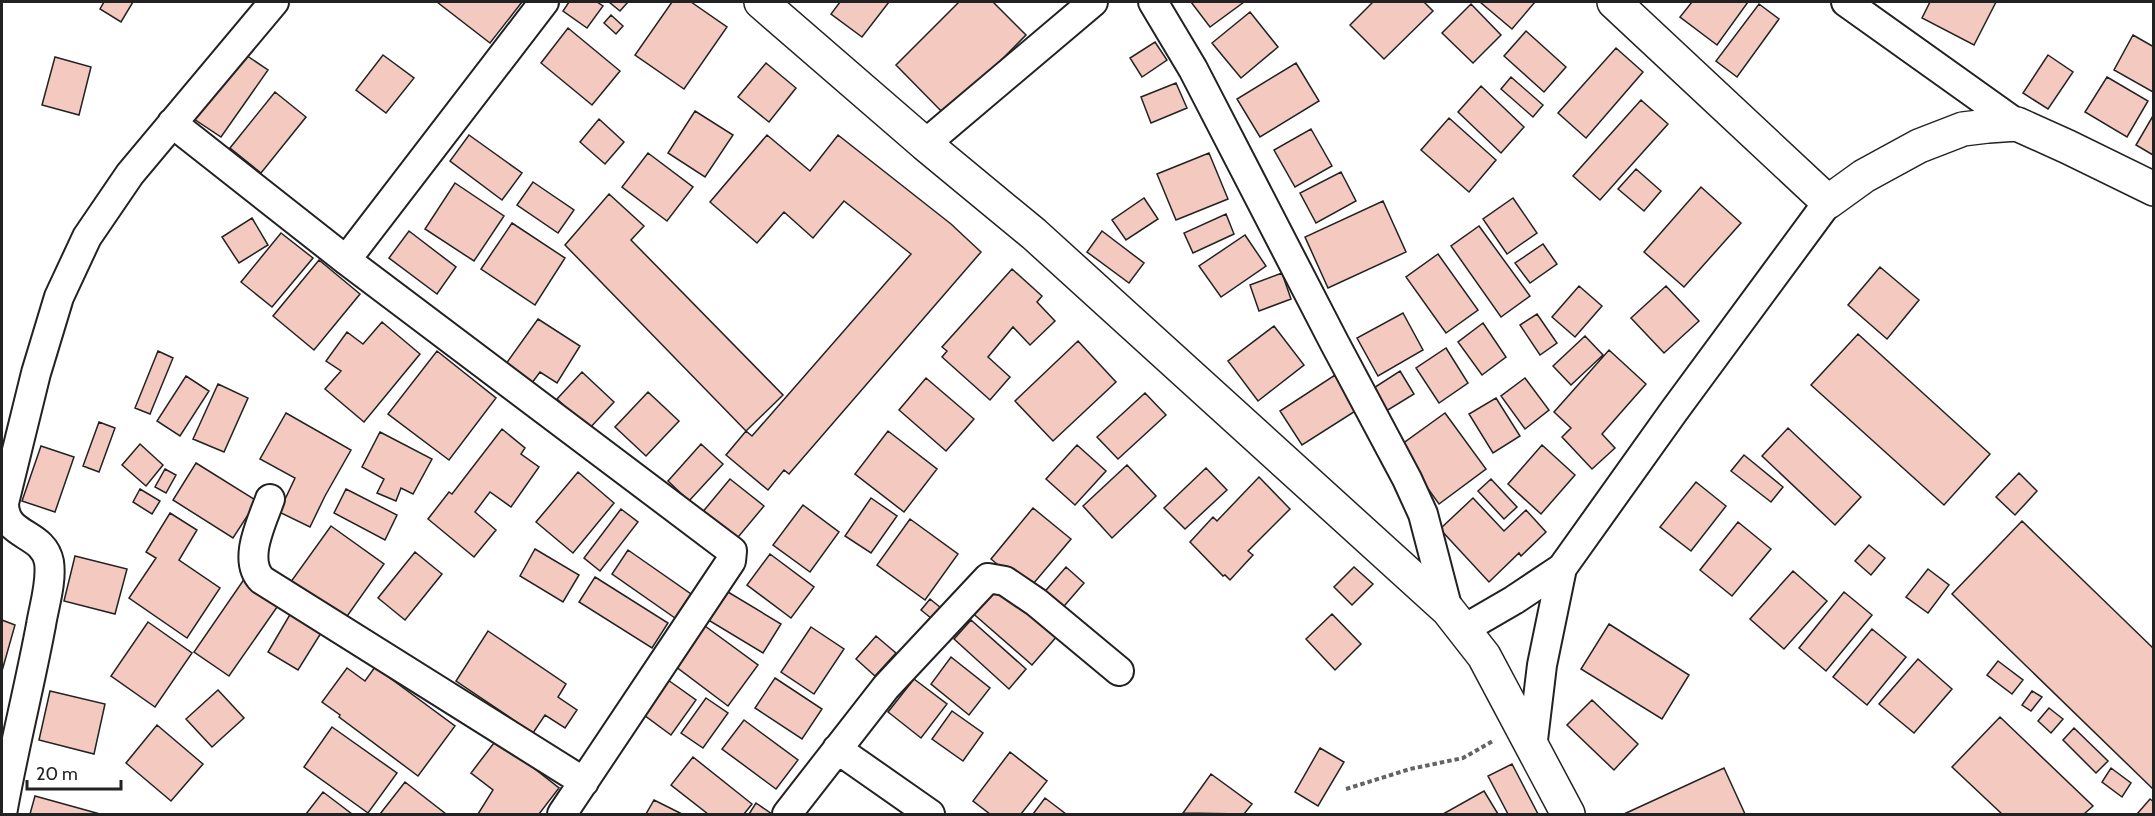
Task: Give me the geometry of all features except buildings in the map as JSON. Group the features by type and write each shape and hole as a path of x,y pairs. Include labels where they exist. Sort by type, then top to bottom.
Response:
{"main road":[{"path":"761,2 925,144 1034,234 1456,620 1484,656 1568,814"},
{"path":"1614,2 1828,202 1864,176 1919,146 1963,129 2017,124 2154,189"}],"street":[{"path":"2,814 37,647 48,586 49,562 40,545 7,519 4,514 4,503 36,373 64,287 87,237 130,174 274,2"},
{"path":"346,260 544,2"},
{"path":"925,144 1093,2"},
{"path":"1153,2 1193,69 1407,479 1423,514 1456,620 1514,600 1562,568 1828,202"},
{"path":"1846,2 2017,124"},
{"path":"172,123 346,260 732,551 729,564 562,814"},
{"path":"270,499 253,558 254,568 262,580 584,782"},
{"path":"1527,737 1562,568"},
{"path":"787,814 886,687 988,578 1005,581 1036,602 1119,671"},
{"path":"837,749 930,814"}],"path":[{"path":"1346,789 1410,769 1463,758 1527,737"}]}
